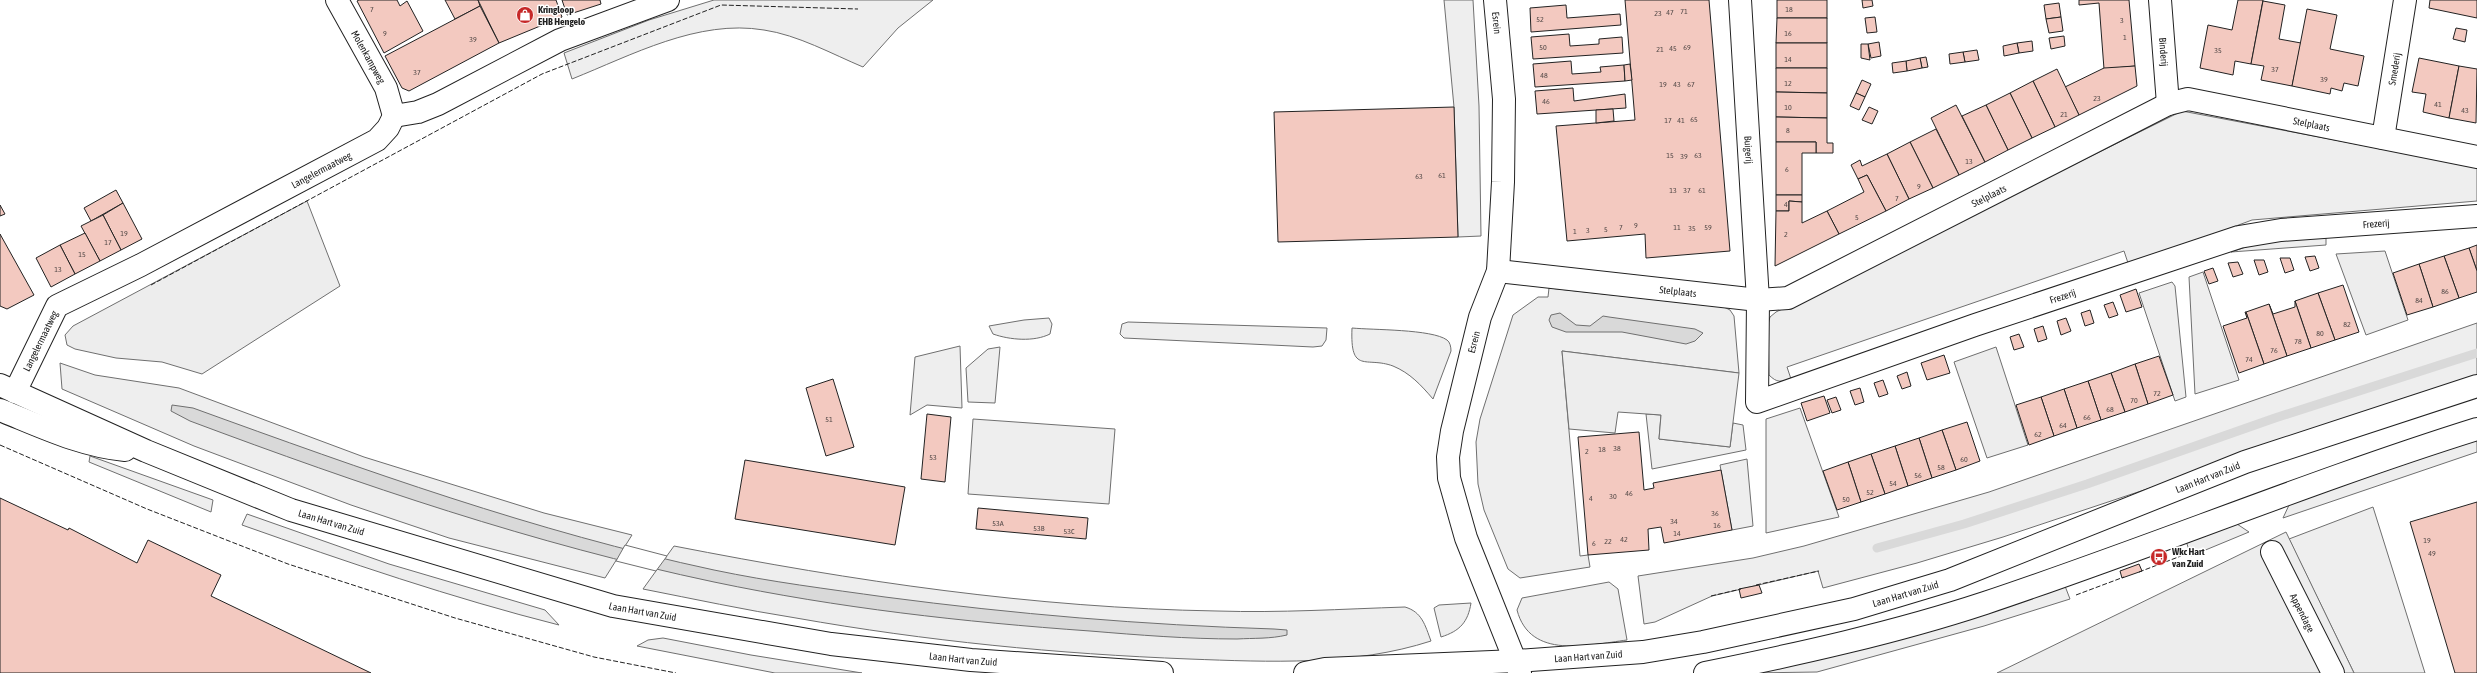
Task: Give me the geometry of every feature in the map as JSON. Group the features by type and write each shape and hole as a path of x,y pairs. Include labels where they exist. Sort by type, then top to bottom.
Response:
{"street":[{"name":"Molenkampweg","path":"337,0 386,88 394,116"},
{"path":"394,116 418,112 438,104 560,40 668,0"},
{"name":"Esrein","path":"1495,0 1504,99 1503,182 1498,271 1480,317 1457,408 1448,457 1449,478 1466,538 1518,667"},
{"name":"Buigerij","path":"1740,0 1758,300"},
{"name":"Binderij","path":"2160,0 2168,104"},
{"name":"Smederij","path":"2383,138 2406,0"},
{"name":"Stelplaats","path":"1498,271 1758,300 1788,298 2168,104 2188,99 2477,157"},
{"name":"Langelermaatweg","path":"8,388 56,306 140,265 377,140 388,128 394,116"},
{"name":"Frezerij","path":"1758,300 1757,402 1975,325 2240,237 2281,230 2477,216"},
{"name":"Laan Hart van Zuid","path":"1305,673 1325,668 1518,667 1667,649 1854,609 1950,580 2245,462 2477,386"},
{"name":"Laan Hart van Zuid","path":"8,388 146,451 291,510 613,606 831,644 971,660 1162,673"},
{"name":"Laan Hart van Zuid","path":"0,410 55,432 104,448 146,451"},
{"path":"1704,673 1863,637 1983,603 2159,542 2257,504 2477,428"},
{"name":"Appendage","path":"2272,552 2333,673"}],"shaded area":[{"path":"714,0 933,0 898,28 863,67 802,40 777,32 739,28 690,34 666,41 572,79 564,53 649,20"},
{"path":"1444,0 1473,0 1479,106 1481,236 1458,237 1454,107"},
{"path":"2182,111 2477,167 2477,201 2252,220 2177,248 2128,263 2124,251 1787,367 1791,379 1779,381 1769,375 1768,324 1770,317 1776,312"},
{"path":"307,201 340,286 202,374 162,362 116,358 75,349 67,345 65,335 73,326"},
{"path":"2326,235 2326,245 2231,252 2255,244"},
{"path":"2385,251 2408,320 2366,335 2336,254"},
{"path":"2203,272 2239,380 2195,394 2189,277"},
{"path":"2172,282 2175,286 2186,397 2175,401 2139,293"},
{"path":"1549,288 1724,307 1730,310 1734,316 1739,373 1562,351 1580,556 1588,555 1590,567 1520,578 1508,569 1484,510 1478,484 1476,442 1480,419 1513,315 1538,297 1548,297"},
{"path":"1560,313 1576,325 1590,326 1603,316 1695,329 1703,333 1695,341 1686,344 1622,332 1566,332 1552,327 1549,320 1551,315"},
{"path":"1049,318 1052,324 1050,334 1037,338 1014,339 1000,336 993,334 989,326 1024,320"},
{"path":"1128,322 1327,328 1326,340 1322,346 1313,347 1124,338 1120,334 1122,324"},
{"path":"2477,323 2477,379 2003,537 1917,563 1823,588 1818,571 1712,596 1655,622 1644,624 1638,576 1753,558 1804,546 1989,492"},
{"path":"1352,328 1416,332 1439,336 1447,340 1451,351 1433,399 1405,372 1383,363 1362,361 1357,358 1352,343"},
{"path":"960,346 962,408 927,405 910,415 915,357"},
{"path":"1000,347 995,403 968,402 966,368 988,349"},
{"path":"1996,347 2028,445 1987,458 1954,362"},
{"path":"1562,351 1739,373 1730,447 1659,439 1661,415 1618,412 1615,433 1569,429"},
{"path":"60,363 95,375 179,388 364,457 544,513 632,535 605,578 449,538 351,505 194,446 62,389"},
{"path":"172,405 193,408 386,476 516,518 648,555 714,570 821,588 982,609 1128,622 1287,630 1287,635 1237,639 1200,638 1126,634 995,623 854,607 714,582 580,550 383,490 190,421 171,411"},
{"path":"1800,408 1839,517 1766,533 1766,419"},
{"path":"1646,414 1661,415 1659,439 1730,447 1733,423 1743,425 1746,450 1652,469"},
{"path":"973,419 1115,429 1109,504 968,494"},
{"path":"2477,439 2477,452 2283,518 2290,503"},
{"path":"90,456 213,500 211,512 89,462"},
{"path":"1747,459 1753,526 1732,530 1720,465"},
{"path":"2373,507 2425,673 2354,673 2289,539"},
{"path":"247,514 389,564 545,610 559,625 439,591 360,566 242,525"},
{"path":"2237,524 2249,532 2191,556 2186,541"},
{"path":"2286,532 2354,673 1997,673"},
{"path":"674,546 741,559 876,581 1012,598 1080,604 1148,609 1241,611 1405,607 1411,609 1419,616 1425,625 1431,641 1372,655 1312,660 1250,661 1091,654 943,640 777,615 643,589"},
{"path":"1609,582 1618,589 1627,640 1578,646 1562,646 1547,643 1534,636 1524,626 1517,610 1522,598"},
{"path":"2065,586 2070,599 1984,626 1817,672 1750,673"},
{"path":"1471,603 1468,615 1462,625 1448,635 1441,637 1434,608 1439,605"},
{"path":"663,638 751,655 862,673 775,673 637,646 648,640"}],"pier":[{"path":"625,545 667,556 656,571 616,561"}],"building":[{"path":"397,0 400,6 407,1 423,31 384,53 357,1"},
{"path":"445,0 478,0 480,6 455,19"},
{"path":"478,0 556,0 562,17 499,43"},
{"path":"562,0 600,0 601,4 567,15"},
{"path":"1625,0 1709,0 1730,251 1646,258 1645,234 1567,241 1556,126 1635,120"},
{"path":"1777,0 1827,0 1827,18 1777,18"},
{"path":"1862,0 1872,0 1873,6 1863,8"},
{"path":"2079,0 2129,0 2135,66 2104,69 2099,3 2079,5"},
{"path":"2238,0 2263,0 2251,64 2235,61 2233,75 2200,68 2208,25 2232,30"},
{"path":"2430,0 2477,0 2477,18 2429,8"},
{"path":"2263,1 2285,5 2279,39 2301,43 2292,86 2261,80 2264,66 2251,64"},
{"path":"2059,3 2061,17 2046,19 2044,5"},
{"path":"1566,5 1567,18 1620,14 1621,25 1531,32 1530,8"},
{"path":"480,6 499,43 409,91 402,88 385,56"},
{"path":"2307,9 2337,15 2330,49 2364,56 2358,86 2344,83 2342,91 2331,88 2330,94 2292,86"},
{"path":"1875,17 1877,32 1867,33 1865,18"},
{"path":"2061,17 2063,31 2049,33 2046,19"},
{"path":"1777,18 1827,18 1827,43 1776,43"},
{"path":"2456,28 2467,30 2465,42 2453,39"},
{"path":"1569,34 1570,46 1599,44 1599,39 1622,37 1623,53 1533,59 1531,37"},
{"path":"2064,36 2065,46 2051,49 2049,38"},
{"path":"2032,41 2033,51 2019,53 2017,43"},
{"path":"1879,42 1881,56 1871,58 1868,44"},
{"path":"1776,43 1827,43 1827,68 1776,68"},
{"path":"2017,43 2019,53 2004,56 2003,46"},
{"path":"1861,44 1868,44 1870,60 1861,58"},
{"path":"1977,50 1979,60 1965,62 1963,52"},
{"path":"1963,52 1965,62 1950,64 1949,54"},
{"path":"1926,57 1928,67 1922,68 1920,58"},
{"path":"1920,58 1922,68 1907,71 1906,61"},
{"path":"2419,58 2459,66 2449,118 2423,112 2426,94 2412,92"},
{"path":"1571,61 1572,74 1601,72 1600,67 1624,65 1625,81 1535,87 1533,64"},
{"path":"1906,61 1907,71 1893,73 1892,63"},
{"path":"1630,64 1632,80 1625,81 1624,65"},
{"path":"2135,66 2137,86 2079,115 2065,87 2104,68"},
{"path":"2459,66 2477,69 2476,123 2449,118"},
{"path":"1776,68 1827,68 1827,93 1776,92"},
{"path":"2057,69 2079,115 2055,127 2033,81"},
{"path":"1862,80 1871,84 1865,97 1856,93"},
{"path":"2033,81 2055,127 2032,138 2010,93"},
{"path":"1573,88 1574,101 1625,94 1626,108 1537,114 1535,91"},
{"path":"1776,92 1827,93 1827,118 1776,117"},
{"path":"1856,93 1865,97 1859,110 1850,106"},
{"path":"2010,93 2032,138 2008,150 1986,105"},
{"path":"1956,105 1985,162 1959,175 1931,118"},
{"path":"1986,105 2008,150 1985,162 1962,116"},
{"path":"1454,107 1458,237 1278,242 1274,112"},
{"path":"1869,107 1878,111 1872,124 1862,120"},
{"path":"1613,109 1614,121 1596,123 1596,110"},
{"path":"1776,117 1827,118 1827,143 1833,143 1833,153 1816,153 1816,142 1776,142"},
{"path":"1936,129 1959,175 1933,188 1910,142"},
{"path":"1776,142 1816,142 1816,153 1802,153 1802,195 1776,195"},
{"path":"1910,142 1933,188 1909,199 1887,154"},
{"path":"1887,154 1909,199 1886,211 1867,175 1858,179 1851,165 1860,160 1862,166"},
{"path":"1867,175 1886,211 1839,234 1827,211 1864,192 1858,179"},
{"path":"116,190 123,203 91,221 84,208"},
{"path":"1776,195 1802,195 1802,202 1789,201 1789,211 1776,211"},
{"path":"1789,201 1802,202 1802,223 1827,211 1839,234 1775,266 1776,211 1789,211"},
{"path":"123,203 142,239 121,250 103,215"},
{"path":"0,205 5,214 0,216"},
{"path":"103,215 121,250 100,261 81,226"},
{"path":"85,233 100,261 75,274 60,245"},
{"path":"0,234 34,295 7,309 0,306"},
{"path":"60,245 75,274 51,287 36,258"},
{"path":"2477,245 2477,271 2469,248"},
{"path":"2469,248 2477,271 2477,292 2459,298 2444,256"},
{"path":"2315,256 2319,268 2310,271 2305,257"},
{"path":"2444,256 2459,298 2433,307 2419,264"},
{"path":"2280,258 2290,258 2294,270 2285,273"},
{"path":"2254,260 2264,260 2268,272 2259,275"},
{"path":"2238,262 2243,274 2233,277 2228,263"},
{"path":"2419,264 2433,307 2407,315 2393,273"},
{"path":"2213,268 2218,281 2209,284 2204,271"},
{"path":"2343,285 2359,332 2335,340 2318,293"},
{"path":"2136,289 2142,307 2126,312 2120,295"},
{"path":"2318,293 2335,340 2311,348 2295,301"},
{"path":"2295,301 2311,348 2287,356 2269,304 2273,314 2295,307"},
{"path":"2113,302 2118,315 2109,318 2104,305"},
{"path":"2269,304 2287,356 2264,364 2246,312"},
{"path":"2090,310 2094,323 2085,326 2081,313"},
{"path":"2245,312 2264,364 2239,373 2223,326 2247,318"},
{"path":"2066,318 2071,331 2061,335 2057,321"},
{"path":"2043,326 2047,339 2038,342 2034,329"},
{"path":"2019,334 2024,347 2014,350 2010,337"},
{"path":"1944,355 1950,373 1927,380 1921,363"},
{"path":"2159,356 2173,395 2148,404 2135,364"},
{"path":"2135,364 2148,404 2125,412 2111,373"},
{"path":"1907,372 1911,386 1902,389 1897,376"},
{"path":"2111,373 2125,412 2101,420 2088,381"},
{"path":"833,379 854,447 826,456 806,388"},
{"path":"1883,380 1888,394 1879,397 1874,383"},
{"path":"2088,381 2101,420 2077,428 2064,389"},
{"path":"1860,388 1864,402 1855,405 1850,391"},
{"path":"2064,389 2077,428 2054,436 2041,397"},
{"path":"1824,396 1830,413 1807,421 1801,403"},
{"path":"1836,397 1841,410 1832,413 1827,400"},
{"path":"2041,397 2054,436 2029,445 2016,405"},
{"path":"927,414 951,417 945,482 921,479"},
{"path":"1967,422 1980,461 1956,470 1942,430"},
{"path":"1942,430 1956,470 1932,478 1919,438"},
{"path":"1639,432 1644,490 1654,488 1653,483 1721,470 1732,530 1664,543 1661,527 1648,529 1649,550 1588,555 1578,437"},
{"path":"1919,438 1932,478 1908,486 1895,446"},
{"path":"1895,446 1908,486 1885,494 1871,454"},
{"path":"1871,454 1885,494 1861,502 1848,462"},
{"path":"745,460 905,487 895,545 735,519"},
{"path":"1848,462 1861,502 1837,510 1823,471"},
{"path":"0,498 68,530 69,528 137,563 148,540 221,575 211,596 371,673 0,673"},
{"path":"2477,502 2477,673 2455,673 2410,522"},
{"path":"978,508 1088,518 1086,539 976,529"},
{"path":"2139,564 2142,571 2122,578 2120,571"},
{"path":"1759,585 1762,593 1741,598 1739,589"}],"waterway":[{"path":"1877,548 1964,524 2087,484 2275,418 2477,353"}],"fence":[{"path":"151,285 542,74 721,5 858,9"},
{"path":"0,445 147,509 288,564 455,618 594,657 676,673"},
{"path":"2139,572 2181,556"},
{"path":"1756,585 1819,571"},
{"path":"2076,595 2124,577"},
{"path":"1711,596 1741,589"}],"place":[{"name":"Kringloop EHB Hengelo","path":"525,15"},
{"name":"Wkc Hart van Zuid","path":"2159,557"}]}
